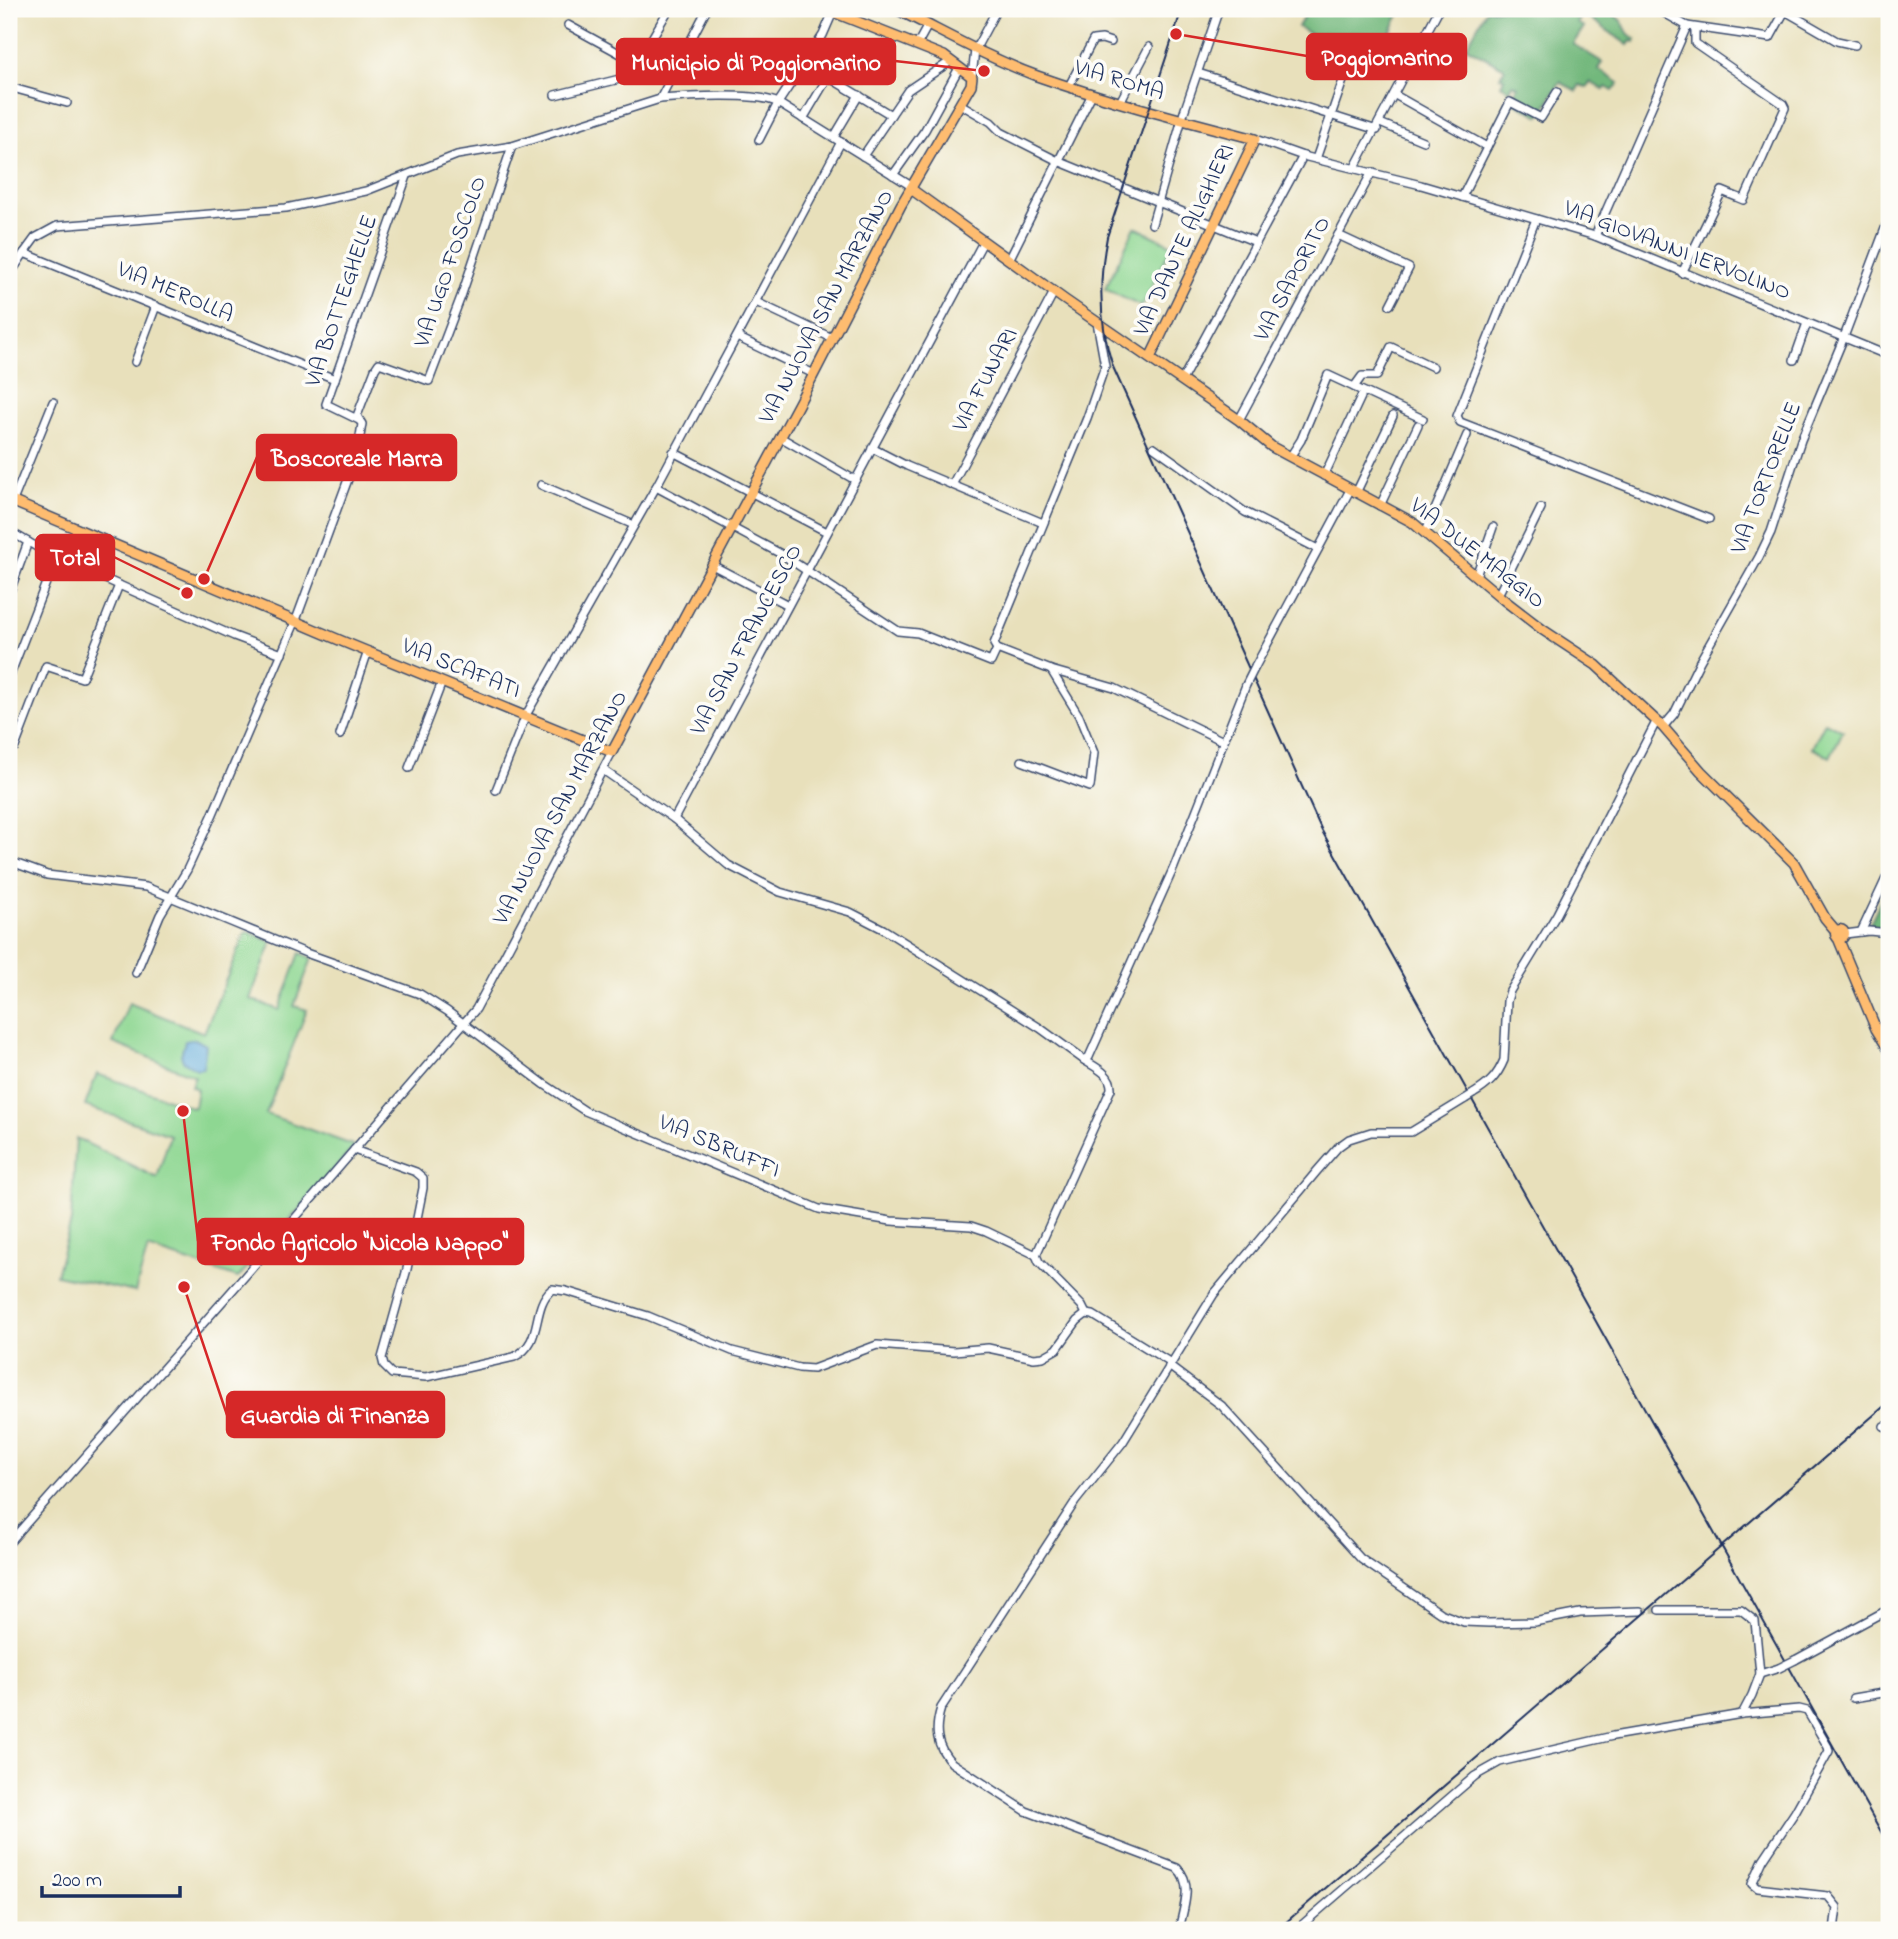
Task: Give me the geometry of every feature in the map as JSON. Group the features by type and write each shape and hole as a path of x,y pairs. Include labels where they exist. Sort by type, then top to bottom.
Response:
{"main road":[{"name":"VIA ROMA","path":"896,9 975,50 1069,86 1255,139"},
{"path":"830,10 944,56 972,77"},
{"name":"VIA NUOVA SAN MARZANO","path":"612,752 911,189 971,85 972,77"},
{"name":"VIA DANTE ALIGHIERI","path":"1150,358 1255,139"},
{"name":"VIA DUE MAGGIO","path":"911,189 984,243 1239,420 1272,447 1412,522 1498,595 1623,687 1701,771 1794,863 1825,918 1840,934 1876,1029 1889,1050"},
{"name":"VIA SCAFATI","path":"11,500 368,652 612,752"}],"street":[{"path":"638,62 669,9"},
{"path":"660,99 667,80 707,9"},
{"path":"972,77 975,50 997,9"},
{"path":"1152,223 1181,120 1219,9"},
{"path":"1355,167 1439,9"},
{"path":"1657,9 1691,28 1770,38 1786,10 1837,41 1856,45"},
{"path":"758,140 778,103 823,35 830,10"},
{"path":"568,25 667,80"},
{"path":"917,45 928,25"},
{"path":"1595,236 1640,130 1691,28"},
{"path":"1682,273 1722,191 1744,200 1785,108 1695,43 1691,28"},
{"path":"1069,86 1093,40 1102,39 1111,43"},
{"path":"1120,102 1149,47"},
{"path":"805,63 891,115"},
{"path":"863,156 908,90 955,64"},
{"path":"893,175 925,130 955,64"},
{"path":"1316,159 1348,66"},
{"path":"555,95 652,71"},
{"path":"1198,73 1423,141"},
{"path":"803,119 828,77"},
{"path":"9,87 67,103"},
{"path":"1462,197 1510,102 1542,118 1557,92"},
{"path":"1009,260 1092,94"},
{"path":"496,790 526,715 656,487 756,302 859,95"},
{"path":"1395,95 1487,147"},
{"path":"9,276 35,238 57,226 286,208 366,191 457,155 512,146 660,99 772,100 908,184 911,189"},
{"path":"960,104 991,122 1001,132 1058,161 1256,242"},
{"path":"1255,139 1303,156 1372,172"},
{"name":"VIA UGO FOSCOLO","path":"136,973 160,915 172,897 207,826 296,620 357,455 362,424 357,416 379,363 429,381 462,294 512,146"},
{"path":"1182,380 1303,156"},
{"name":"VIA GIOVANNI IERVOLINO","path":"1372,172 1595,236 1889,356"},
{"name":"VIA SAPORITO","path":"1239,420 1372,172"},
{"name":"VIA BOTTEGHELLE","path":"359,420 326,404 407,176"},
{"name":"VIA TORTORELLE","path":"1179,1930 1187,1888 1185,1878 1177,1868 1026,1811 952,1763 942,1753 937,1740 936,1723 941,1708 1075,1502 1123,1442 1214,1294 1338,1147 1364,1133 1411,1132 1493,1080 1505,1052 1507,1001 1510,991 1557,914 1659,724 1679,705 1700,661 1759,557 1801,440 1889,218"},
{"path":"1536,219 1457,416 1460,422 1709,519"},
{"path":"1338,235 1409,268 1390,304"},
{"path":"984,243 872,448 1043,523"},
{"name":"VIA MEROLLA","path":"24,253 335,379"},
{"name":"VIA FUNARI","path":"953,485 1054,292"},
{"path":"756,302 832,338"},
{"path":"135,362 156,306"},
{"path":"1097,322 1105,366 1087,418 994,644 997,649 1051,670 1114,688 1223,741"},
{"path":"1794,360 1807,323"},
{"path":"737,337 814,374"},
{"path":"1354,387 1362,376 1377,376 1391,347 1433,367"},
{"path":"1290,457 1301,440 1328,375 1420,422 1380,506"},
{"path":"1324,476 1361,397"},
{"path":"11,500 53,402"},
{"path":"1084,1060 1089,1057 1163,893 1246,684 1294,589 1353,492 1393,416"},
{"path":"1425,533 1467,435"},
{"path":"780,437 855,480"},
{"path":"1154,447 1245,512 1318,549"},
{"name":"VIA SAN FRANCESCO","path":"674,819 872,448"},
{"path":"673,452 827,531"},
{"path":"541,485 634,525"},
{"path":"656,487 807,570 898,631 918,633 991,662 997,649"},
{"path":"1498,595 1541,508"},
{"path":"1476,576 1493,527"},
{"path":"9,531 56,557 234,636 282,654"},
{"path":"9,594 28,542"},
{"path":"9,678 56,557"},
{"path":"712,565 788,605"},
{"path":"15,747 46,666 82,678 119,585"},
{"path":"340,735 368,652"},
{"path":"1022,761 1090,787 1094,752 1079,716 1051,670"},
{"path":"409,768 442,682"},
{"name":"VIA NUOVA SAN MARZANO","path":"9,1542 464,1025 493,979 612,752"},
{"path":"603,770 674,819 728,865 780,892 850,912 883,929 1040,1028 1108,1076 1111,1089 1036,1255 1039,1262 1082,1306 1086,1314"},
{"name":"VIA SBRUFFI","path":"9,861 47,875 136,885 420,995 447,1011 544,1084 585,1111 819,1209 891,1221 978,1228 1036,1255"},
{"path":"1861,932 1889,872"},
{"path":"1840,934 1880,931 1889,933"},
{"path":"354,1150 416,1172 423,1178 407,1269 382,1358 384,1366 392,1374 426,1377 514,1357 525,1352 531,1344 545,1294 552,1289 648,1316 733,1351 813,1369 877,1345 954,1351 988,1348 1034,1359 1057,1349 1077,1321 1086,1314 1093,1315 1170,1364 1222,1406 1361,1559 1440,1613 1464,1622 1489,1623 1534,1622 1580,1613 1640,1611"},
{"path":"1760,1674 1795,1660 1889,1609"},
{"path":"1659,1610 1741,1610 1755,1621 1760,1674 1742,1714"},
{"path":"1853,1698 1889,1692"},
{"path":"1296,1930 1488,1766 1549,1749 1600,1739 1742,1714 1799,1709 1807,1711 1828,1747 1827,1755 1763,1860 1752,1884 1757,1888 1828,1896 1837,1907 1834,1930"}],"green space":[{"path":"1308,9 1402,9 1382,48 1385,51 1374,71 1298,27"},
{"path":"1487,9 1564,9 1580,19 1577,23 1584,27 1573,44 1602,62 1598,69 1619,83 1613,91 1606,87 1604,90 1590,82 1587,87 1579,85 1577,91 1560,82 1540,116 1512,101 1518,87 1513,84 1510,90 1501,85 1504,78 1500,76 1505,68 1466,47"},
{"path":"1585,9 1614,15 1636,39 1635,42 1631,41 1628,45 1583,13"},
{"path":"1135,227 1172,245 1142,307 1105,289"},
{"path":"1825,722 1843,731 1830,757 1812,748"},
{"path":"1887,887 1889,888 1889,930 1870,925"},
{"path":"246,931 272,942 250,999 279,1010 300,953 312,958 294,1006 307,1010 266,1114 355,1146 238,1278 148,1248 135,1292 56,1275 71,1222 76,1138 157,1178 170,1135 85,1106 97,1074 194,1108 197,1089 191,1086 195,1076 113,1043 129,1003 204,1033"}],"water":[{"path":"195,1039 206,1045 203,1068 197,1069 183,1061 181,1055 185,1041"}],"tunnel":[{"path":"1640,1611 1659,1610"}],"railway":[{"path":"1182,9 1107,237 1101,303 1113,367 1322,831 1889,1846"},
{"path":"1277,1930 1889,1402"}],"place":[{"name":"Poggiomarino","path":"1176,34"},
{"name":"Municipio di Poggiomarino","path":"984,71"},
{"name":"Boscoreale Marra","path":"204,579"},
{"name":"Total","path":"187,593"},
{"name":"Fondo Agricolo \"Nicola Nappo\"","path":"183,1111"},
{"name":"Guardia di Finanza","path":"184,1287"}]}
